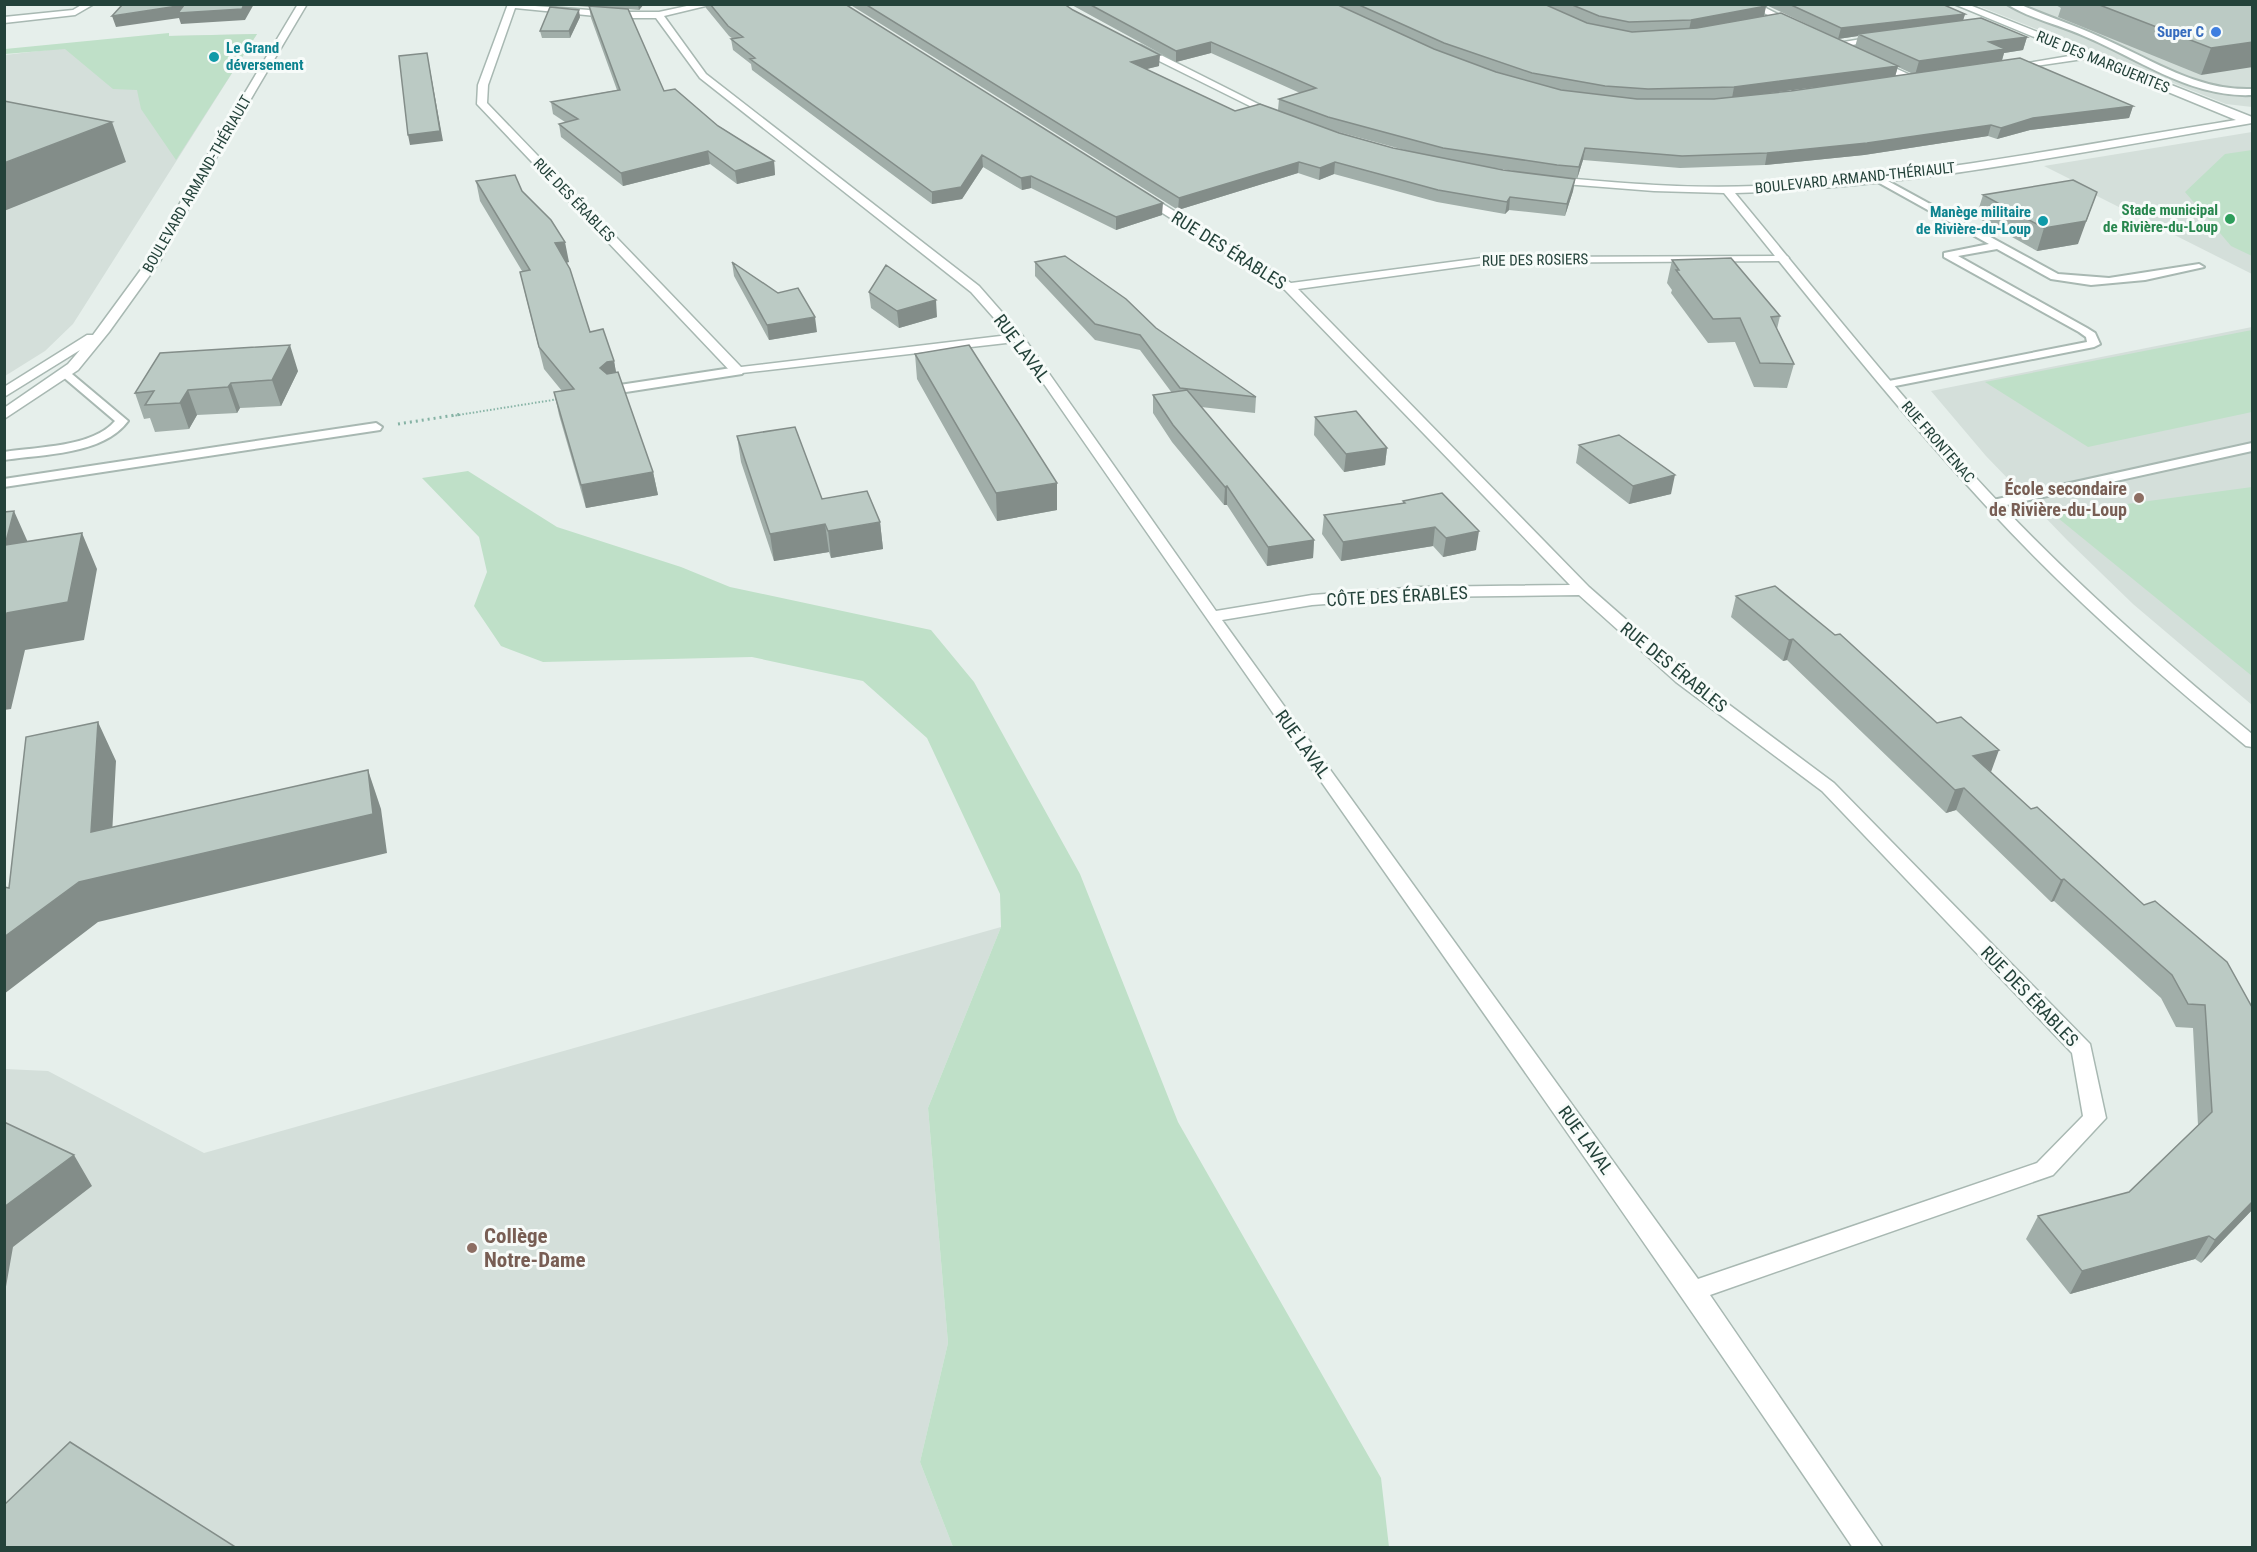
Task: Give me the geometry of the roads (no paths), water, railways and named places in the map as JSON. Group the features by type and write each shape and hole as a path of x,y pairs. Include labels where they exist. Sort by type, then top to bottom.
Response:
{"street":[{"path":"4,20 75,12 90,4"},
{"name":"BOULEVARD ARMAND-THÉRIAULT","path":"4,415 66,373 105,329 154,261 201,173 303,4"},
{"path":"512,5 583,12 659,15 710,4"},
{"path":"1750,4 1799,27"},
{"name":"RUE DES MARGUERITES","path":"1958,4 2250,120"},
{"name":"RUE DES ÉRABLES","path":"512,5 483,85 482,104 738,371"},
{"name":"RUE LAVAL","path":"659,15 703,76 975,289 1018,338 1212,617 1693,1291 1869,1548"},
{"path":"1757,22 1780,18"},
{"path":"1985,27 2008,24"},
{"path":"1836,44 1893,37"},
{"path":"1827,40 1856,53"},
{"path":"1126,41 1283,118"},
{"path":"1995,69 2087,56"},
{"path":"1866,57 1914,80"},
{"path":"1891,83 1926,78"},
{"name":"BOULEVARD ARMAND-THÉRIAULT","path":"1543,179 1639,188 1727,190 1877,178 1950,169 2250,120"},
{"name":"RUE DES ÉRABLES","path":"1128,187 1289,287 1583,590 1682,678 1828,787 2082,1050 2095,1118 2045,1168 1693,1291"},
{"name":"RUE FRONTENAC","path":"1727,190 1889,385 1993,504 2144,650 2253,742"},
{"name":"RUE DES ROSIERS","path":"1289,287 1489,260 1783,258"},
{"name":"BOULEVARD ARMAND-THÉRIAULT","path":"4,393 105,329"},
{"path":"738,371 1018,338"},
{"name":"CÔTE DES ÉRABLES","path":"1212,617 1312,600 1419,592 1583,590"}],"lane":[{"path":"2011,4 2209,88 2228,92 2253,92"},
{"path":"1877,178 2042,271 2074,281 2110,283 2199,267"},
{"path":"1889,385 2094,344 2091,335 2083,330 1948,255 1998,246"},
{"path":"613,390 738,371"},
{"path":"4,456 105,438 120,427 122,421 66,373"},
{"path":"4,483 376,427"},
{"path":"1993,504 2253,447"}],"place":[{"name":"Super C","path":"2216,32"},
{"name":"Le Grand déversement","path":"214,57"},
{"name":"Stade municipal de Rivière-du-Loup","path":"2230,219"},
{"name":"Manège militaire de Rivière-du-Loup","path":"2043,221"},
{"name":"École secondaire de Rivière-du-Loup","path":"2139,498"},
{"name":"Collège Notre-Dame","path":"472,1248"}]}
